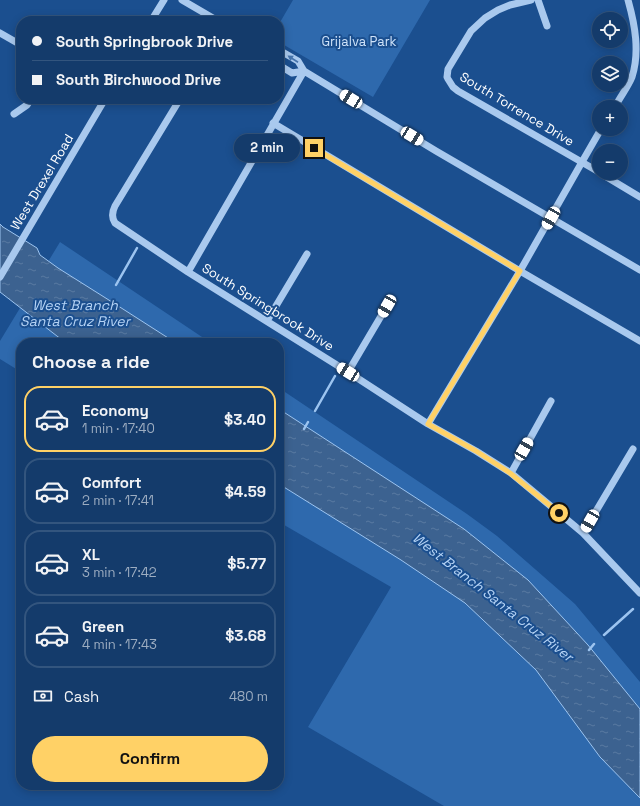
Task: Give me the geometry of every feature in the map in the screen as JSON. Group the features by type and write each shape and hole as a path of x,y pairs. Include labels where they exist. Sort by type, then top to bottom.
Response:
{"street":[{"path":"154,16 164,0"},
{"path":"182,0 209,16"},
{"name":"South Torrence Drive","path":"530,0 510,5 485,18 472,31 462,45 448,69 445,78 458,91 592,168"},
{"path":"538,0 546,26"},
{"path":"619,100 632,78 638,58 637,36 628,0"},
{"path":"0,33 16,42"},
{"path":"284,53 298,61 304,71 436,151 640,270"},
{"path":"284,68 292,73 304,71"},
{"path":"188,272 304,71"},
{"path":"14,114 29,104"},
{"name":"West Drexel Road","path":"0,277 102,104"},
{"name":"South Springbrook Drive","path":"177,104 109,217 114,223 188,272 428,424 476,451 510,473 583,533 640,593"},
{"path":"273,123 640,341"},
{"path":"428,424 520,271 598,136"},
{"name":"South Torrence Drive","path":"612,180 640,197"},
{"path":"267,321 307,254"},
{"path":"348,372 387,306"},
{"path":"510,473 551,401"},
{"path":"583,533 633,449"}],"green space":[{"name":"Grijalva Park","path":"293,0 430,0 373,97 284,45 284,16"},
{"path":"60,242 204,338 16,338 16,369 0,359 0,341"},
{"path":"284,391 467,514 497,536 575,604 640,682 640,806 444,806 308,727 391,587 284,525"}],"water":[{"name":"West Branch Santa Cruz River","path":"0,224 37,248 40,255 58,268 168,338 60,338 0,292"},
{"name":"West Branch Santa Cruz River","path":"284,412 464,529 528,580 588,645 640,709 640,798 600,757 536,670 465,603 401,560 284,487"}],"waterway":[{"path":"116,285 137,248"},
{"path":"315,411 335,376"},
{"path":"304,429 308,422"},
{"path":"604,635 633,609"},
{"path":"589,650 594,644"}],"route":[{"path":"314,148 520,271 428,424 476,451 510,473 559,513"}]}
